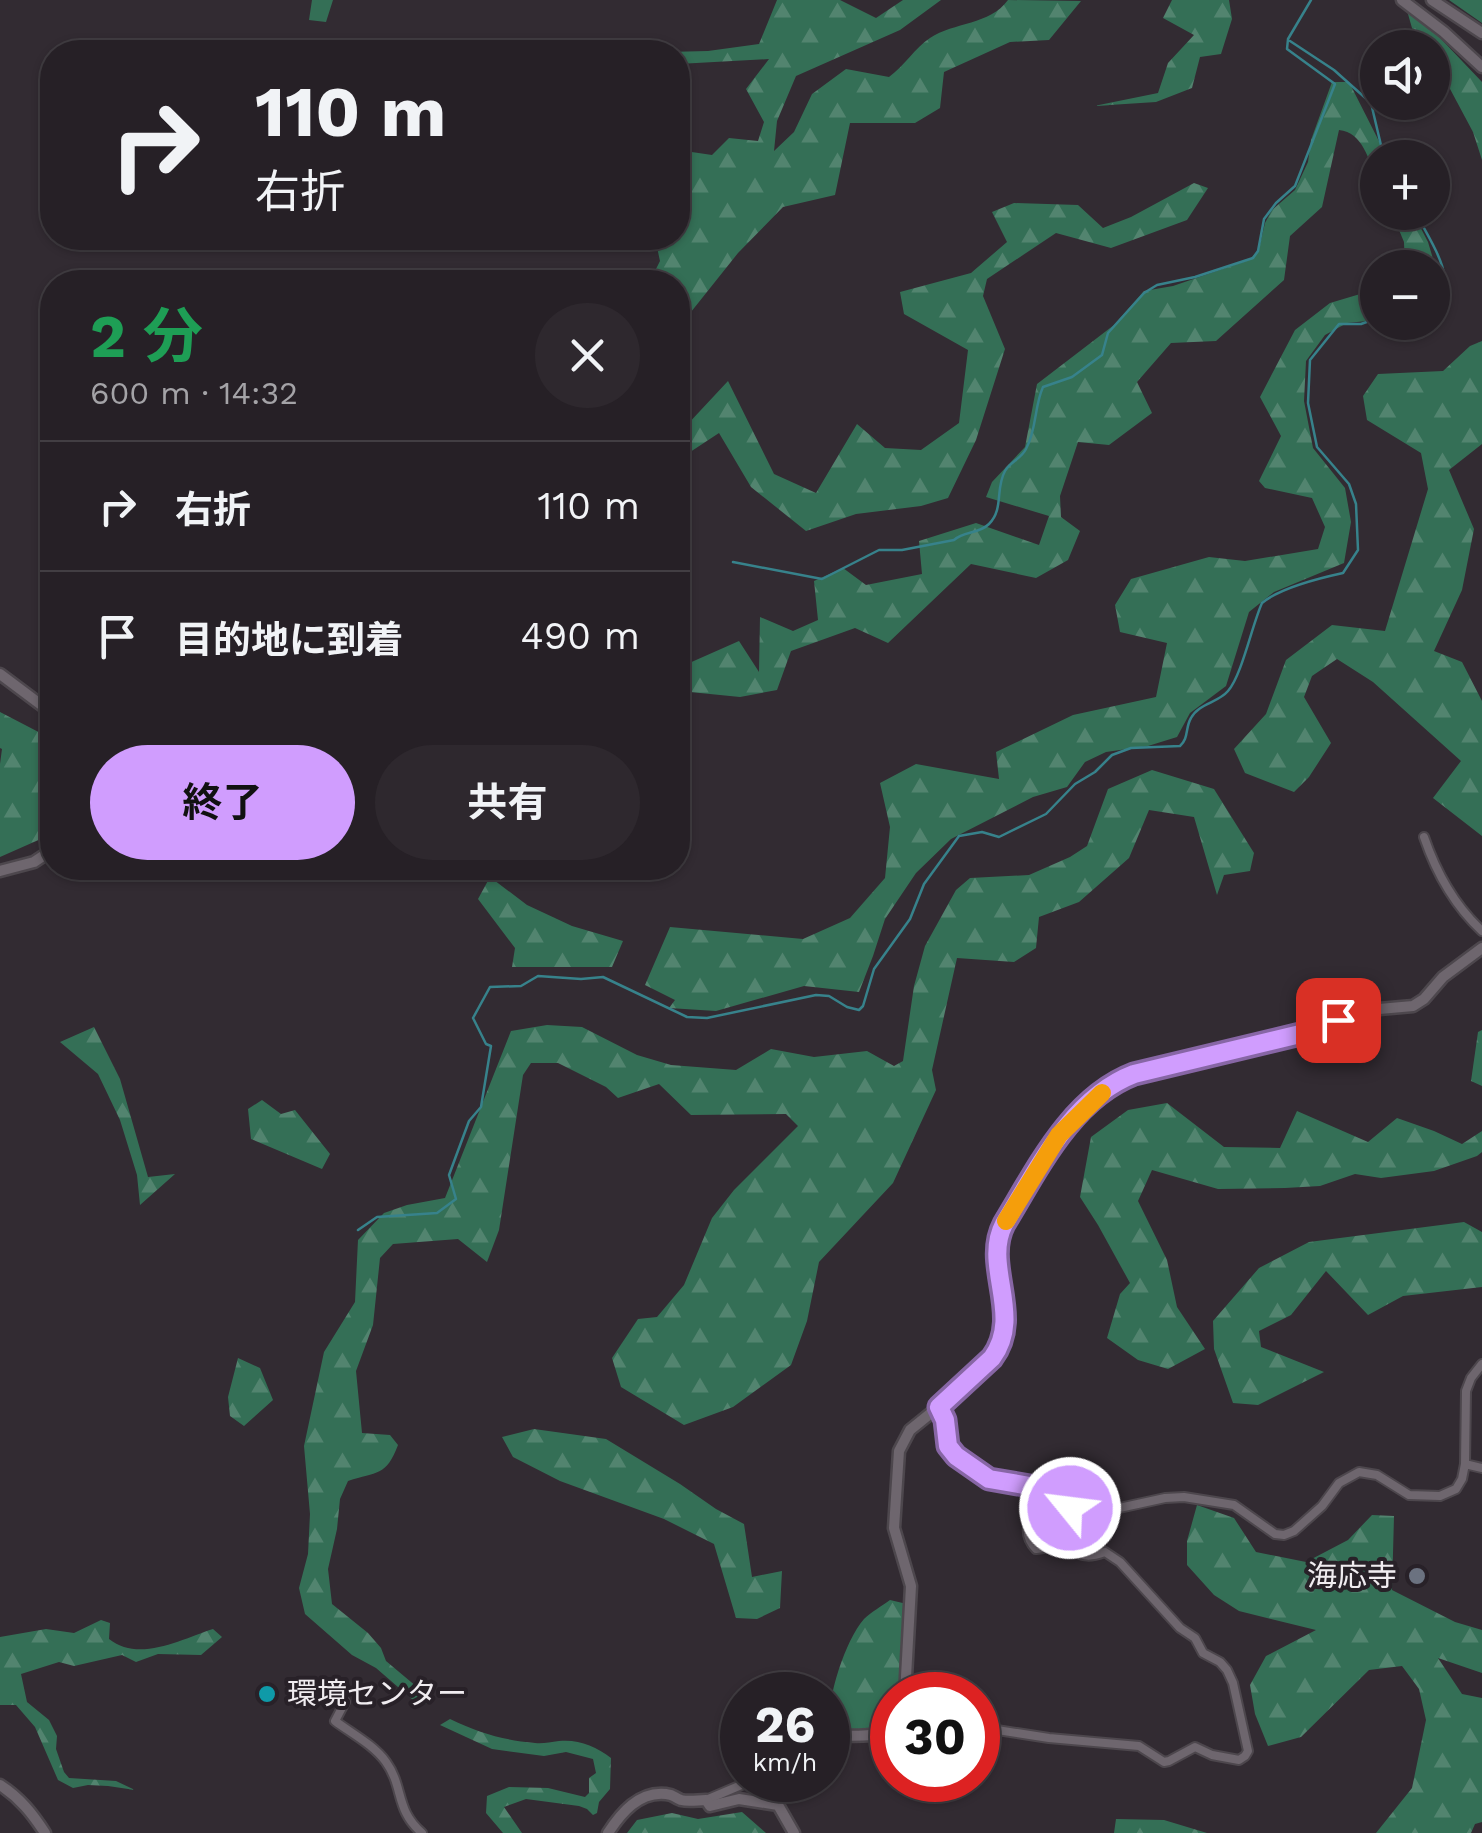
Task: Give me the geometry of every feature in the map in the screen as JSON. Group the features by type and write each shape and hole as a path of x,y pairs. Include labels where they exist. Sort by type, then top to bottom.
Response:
{"street":[{"path":"1402,0 1482,67"},
{"path":"1432,0 1482,32"},
{"path":"0,674 40,704"},
{"path":"1424,837 1435,868 1466,916 1482,932"},
{"path":"0,872 40,858"},
{"path":"906,1672 911,1586 894,1528 898,1451 910,1430 992,1358 1002,1341 1006,1318 998,1252 1000,1232 1065,1127 1110,1084 1134,1074 1321,1029 1357,1010 1413,1006 1482,948"},
{"path":"939,1407 948,1446 989,1479 1030,1486 1070,1508 1087,1512 1184,1497 1234,1505 1275,1534 1284,1535 1297,1529 1339,1483 1354,1474 1377,1475 1406,1495 1440,1496 1456,1489 1465,1464 1466,1391 1482,1364"},
{"path":"1465,1464 1482,1468"},
{"path":"1000,1730 1139,1746 1164,1762 1195,1747 1239,1760 1248,1751 1227,1670 1203,1652 1195,1638 1180,1628 1120,1562 1105,1552 1083,1556 1058,1546 1036,1548 1029,1541 1030,1517 1046,1495"},
{"path":"345,1702 335,1721 384,1759 393,1774 403,1810 422,1833"},
{"path":"0,1784 31,1811 45,1833"},
{"path":"608,1833 627,1808 648,1796 664,1794 686,1801 706,1800 720,1794"},
{"path":"706,1800 715,1807 739,1799 778,1805 794,1833"}],"green space":[{"path":"312,0 333,0 326,22 309,20"},
{"path":"777,0 840,0 876,18 903,0 941,0 900,30 796,76 777,121 774,151 794,132 812,94 846,69 889,77 930,38 982,19 1008,0 1081,1 1049,40 1010,42 944,72 940,108 915,123 850,123 835,195 783,207 738,253 690,313 690,270 656,270 660,261 658,250 690,250 690,152 712,155 729,138 758,141 764,122 746,89 769,59 690,63 690,51 759,44"},
{"path":"1172,0 1229,0 1232,19 1221,54 1200,57 1192,88 1156,102 1094,106 1158,93 1168,63 1194,35 1163,18"},
{"path":"1404,0 1433,30 1412,28"},
{"path":"1449,0 1482,0 1482,23"},
{"path":"1450,48 1482,82 1482,160 1473,132 1450,89"},
{"path":"1332,82 1349,82 1360,104 1360,120 1368,120 1378,140 1360,140 1360,144 1354,136 1339,130 1322,207 1290,236 1284,280 1216,341 1171,343 1137,382 1152,413 1109,445 1078,442 1060,496 1061,517 1080,531 1068,560 1036,578 971,564 888,643 855,628 791,651 777,690 740,697 690,692 690,663 739,641 759,672 760,617 793,631 818,620 814,581 843,568 866,585 922,574 919,541 976,523 1039,545 1049,516 986,497 992,482 1025,447 1037,384 1114,325 1144,291 1173,286 1249,260 1259,249 1272,210 1295,190 1308,162 1311,140"},
{"path":"1194,183 1208,188 1187,220 1111,248 1056,233 987,279 983,296 1005,349 976,440 948,498 921,506 856,514 806,531 751,487 719,433 690,452 690,422 728,381 774,474 816,493 857,424 885,448 921,450 959,423 968,350 904,314 900,292 971,273 1007,242 992,212 1014,203 1078,205 1103,228"},
{"path":"1399,230 1422,230 1430,250 1404,250"},
{"path":"1360,294 1360,322 1347,323 1325,335 1306,361 1304,401 1313,448 1345,488 1351,522 1344,563 1274,592 1249,612 1226,686 1190,713 1177,737 1106,752 1085,762 1067,787 1033,797 951,839 916,873 885,919 859,992 804,986 716,1011 669,1008 675,1000 645,985 670,927 803,939 850,918 885,878 890,827 880,783 916,764 999,779 996,752 1073,715 1156,697 1167,643 1120,632 1115,605 1131,579 1209,557 1245,561 1318,549 1325,527 1312,498 1265,488 1259,481 1281,436 1260,397 1295,330 1330,303"},
{"path":"1482,341 1482,444 1449,470 1474,529 1462,590 1434,651 1462,662 1482,701 1482,836 1433,798 1461,761 1373,682 1337,659 1312,676 1304,697 1331,743 1294,792 1245,773 1234,749 1266,714 1286,660 1332,625 1385,631 1428,489 1421,453 1367,420 1363,396 1378,374 1443,371 1470,346"},
{"path":"0,712 40,733 40,839 0,857 2,749"},
{"path":"1152,770 1214,789 1254,853 1250,871 1224,875 1217,895 1194,817 1149,810 1129,858 1079,902 1039,917 1036,948 1014,962 957,958 932,1070 936,1090 893,1183 819,1262 807,1321 791,1365 733,1407 684,1425 621,1387 612,1358 638,1319 657,1317 684,1285 712,1218 734,1190 798,1126 786,1114 691,1115 659,1084 618,1098 606,1087 558,1063 531,1063 523,1075 499,1230 487,1262 458,1239 393,1244 380,1258 373,1325 356,1371 362,1433 390,1435 398,1445 385,1468 348,1481 340,1499 328,1569 332,1604 368,1633 386,1661 417,1687 427,1703 420,1706 305,1614 299,1588 308,1554 310,1514 304,1446 324,1352 355,1302 358,1240 384,1213 445,1198 511,1031 547,1025 582,1027 637,1055 671,1065 736,1070 771,1049 814,1057 867,1051 894,1066 903,1061 914,986 925,946 956,890 970,878 1029,875 1070,857 1087,846 1108,789"},
{"path":"488,880 494,880 527,905 572,926 623,941 612,967 512,967 515,948 478,899"},
{"path":"94,1027 120,1079 148,1177 175,1174 140,1205 137,1175 120,1120 98,1074 60,1042"},
{"path":"1482,1030 1482,1086 1471,1081 1478,1032"},
{"path":"262,1100 281,1114 295,1110 330,1154 322,1169 251,1139 248,1109"},
{"path":"1167,1103 1224,1147 1280,1148 1297,1111 1368,1142 1397,1118 1462,1144 1482,1131 1482,1152 1434,1171 1381,1178 1355,1174 1320,1186 1285,1188 1218,1189 1152,1170 1138,1201 1167,1260 1177,1307 1205,1349 1168,1369 1138,1360 1107,1338 1120,1294 1130,1283 1080,1197 1091,1137 1128,1110"},
{"path":"1464,1222 1482,1232 1482,1287 1403,1296 1368,1315 1326,1271 1291,1315 1259,1331 1261,1347 1324,1372 1258,1405 1233,1403 1214,1349 1213,1321 1259,1268 1309,1242"},
{"path":"238,1358 260,1368 273,1400 244,1426 230,1416 228,1397"},
{"path":"534,1429 606,1439 744,1524 752,1577 782,1571 780,1608 757,1619 736,1618 714,1544 664,1519 560,1481 513,1457 502,1437"},
{"path":"1197,1505 1234,1518 1256,1552 1306,1562 1348,1540 1372,1515 1394,1516 1392,1590 1455,1622 1482,1630 1482,1673 1438,1658 1462,1694 1482,1698 1482,1822 1475,1824 1471,1833 1376,1833 1412,1788 1426,1720 1419,1689 1402,1666 1369,1670 1301,1737 1268,1746 1255,1714 1250,1685 1266,1656 1316,1630 1239,1611 1214,1595 1187,1565 1187,1541"},
{"path":"890,1600 911,1605 903,1672 870,1672 870,1728 855,1733 850,1732 850,1672 839,1672 864,1619"},
{"path":"101,1620 110,1623 109,1639 134,1649 161,1647 213,1629 222,1637 201,1655 158,1654 136,1662 122,1655 74,1666 59,1662 21,1674 27,1702 49,1720 57,1736 56,1749 69,1778 116,1781 135,1790 88,1785 73,1788 58,1780 35,1727 16,1705 0,1705 0,1637 46,1629 74,1633"},
{"path":"450,1719 512,1740 573,1741 593,1747 611,1758 610,1789 593,1815 579,1806 526,1799 504,1807 522,1833 503,1833 486,1813 487,1796 509,1787 548,1788 585,1797 589,1793 589,1778 596,1773 593,1759 566,1752 544,1756 492,1749 440,1725"},
{"path":"742,1812 766,1833 627,1833 637,1820 672,1813 698,1819"},
{"path":"1116,1819 1164,1820 1207,1833 1114,1833"}],"waterway":[{"path":"733,562 822,579 879,550 902,550 954,540 989,524 996,512 1005,471 1030,441 1043,387 1072,377 1102,355 1108,333 1144,293 1157,285 1253,258 1258,251 1264,219 1295,186 1335,84 1287,49 1288,39 1311,0"},
{"path":"1290,41 1334,70 1371,103 1380,140"},
{"path":"1424,230 1435,250"},
{"path":"358,1230 377,1217 437,1213 456,1199 449,1175 469,1121 481,1107 491,1046 486,1044 473,1018 490,987 521,986 538,976 603,977 687,1017 707,1018 816,995 829,996 859,1010 874,969 910,919 924,884 959,836 982,832 999,837 1046,814 1075,784 1112,755 1131,748 1180,746 1194,713 1224,695 1233,684 1262,603 1289,588 1343,573 1358,550 1356,504 1349,484 1317,447 1308,403 1310,360 1339,324 1360,324"}],"slow traffic":[{"path":"1006,1221 1059,1135 1102,1093"}],"place":[{"name":"海応寺","path":"1417,1576"},
{"name":"環境センター","path":"267,1694"}],"route":[{"path":"1070,1508 1022,1483 989,1479 956,1456 945,1436 945,1420 939,1407 992,1358 1006,1330 998,1252 1004,1224 1065,1127 1110,1084 1134,1074 1321,1029 1338,1020"}]}
